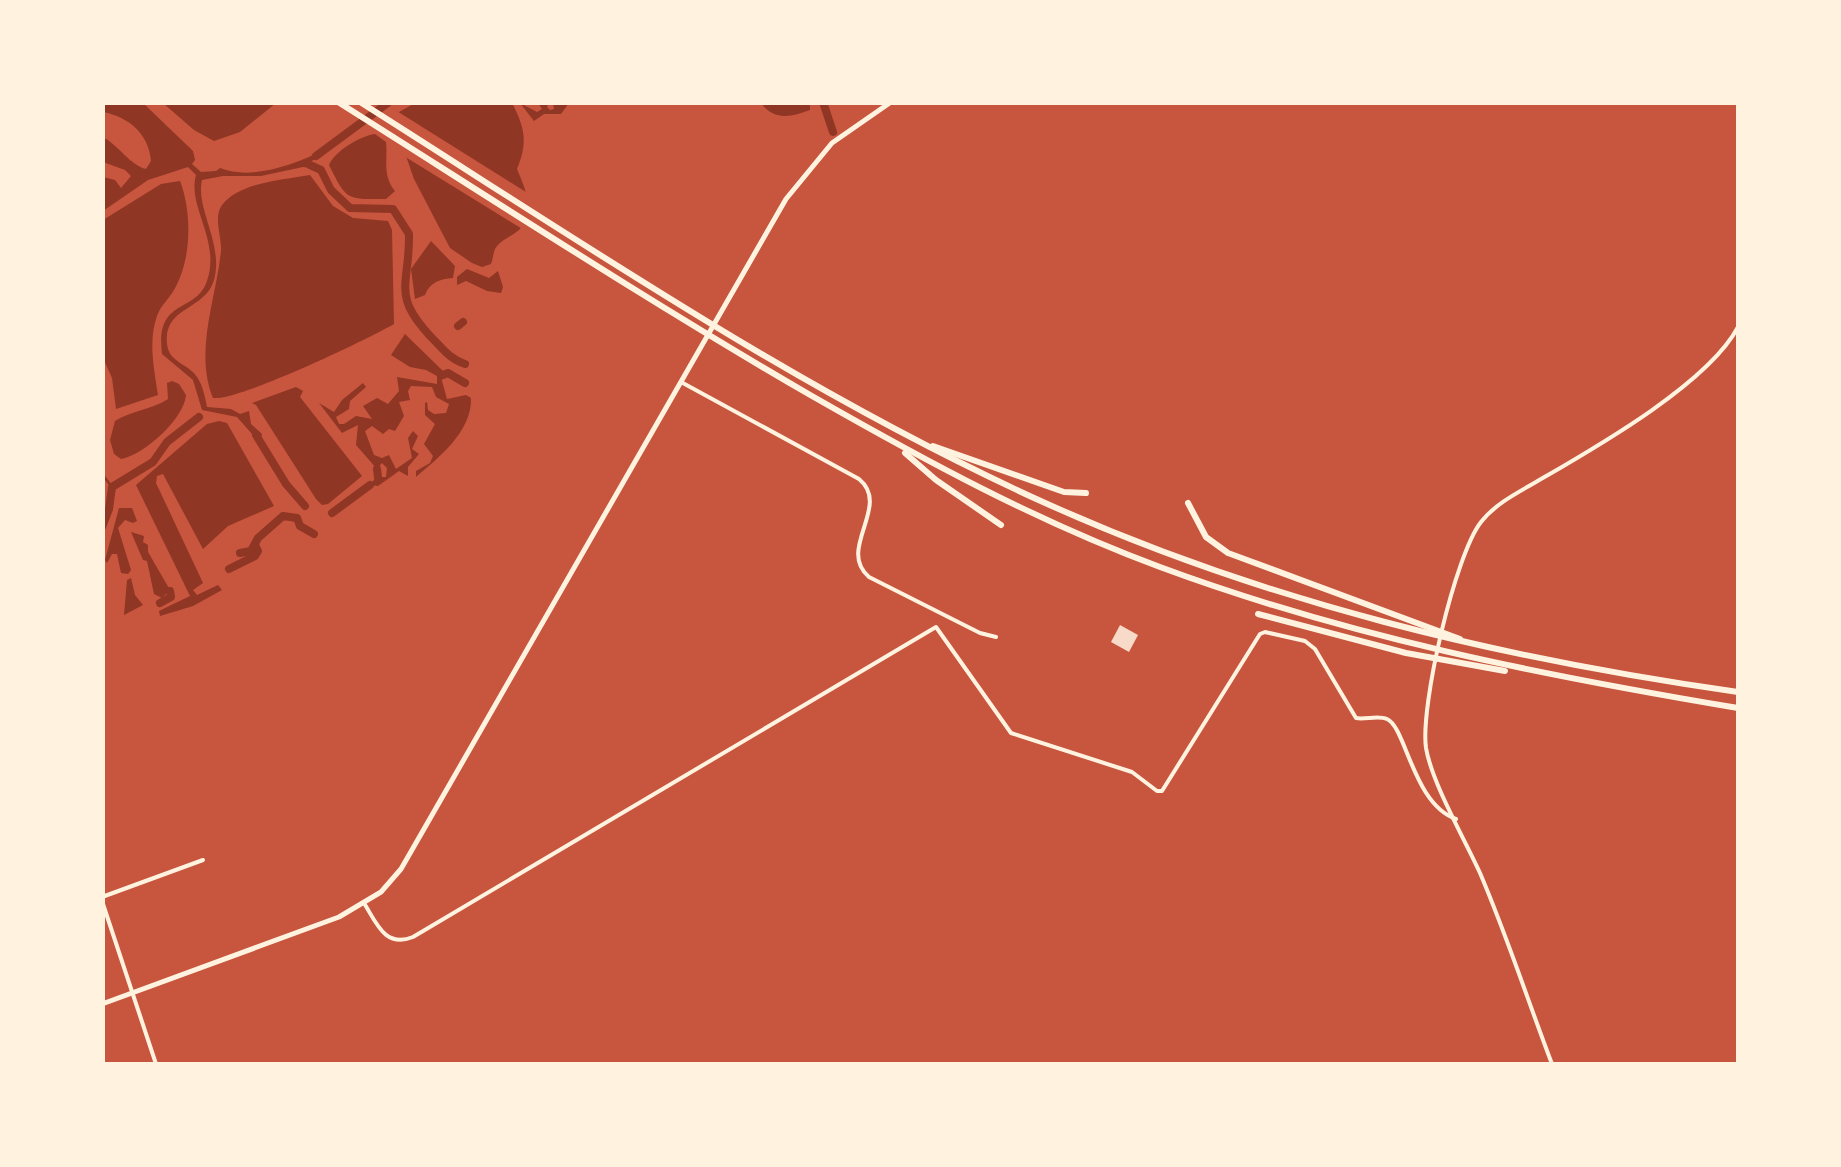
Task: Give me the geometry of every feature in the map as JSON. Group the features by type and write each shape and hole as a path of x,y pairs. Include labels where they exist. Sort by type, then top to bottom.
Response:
{"highway":[{"path":"338,102 746,359 897,446 1028,511 1159,566 1342,626 1547,676"},
{"path":"360,102 753,348 913,439 1074,516 1200,566 1341,612 1495,650 1738,692"},
{"path":"913,439 1064,492 1086,492"},
{"path":"897,446 936,480 1002,525"},
{"path":"1188,503 1206,537 1228,554 1495,650"},
{"path":"1258,614 1406,653 1738,708"}],"main road":[{"path":"102,1004 323,924 381,892 401,868 779,211 832,143 891,102"}],"street":[{"path":"1552,1064 1493,904 1426,748 1430,690 1451,601 1469,543 1482,521 1504,500 1588,452 1660,404 1715,359 1738,327"},
{"path":"681,382 866,484 871,500 856,558 858,568 869,577 996,637"},
{"path":"364,903 385,936 393,941 413,937 936,627 1011,733 1132,772 1157,791 1162,791 1260,634 1304,641 1315,649 1356,718 1382,718 1395,726 1434,803 1443,814 1456,818"},
{"path":"156,1064 102,899 203,860"}],"shaded area":[{"path":"103,102 143,103 193,151 192,164 201,172 220,168 259,172 324,150 311,162 318,169 303,167 261,176 202,180 202,202 215,253 214,280 202,298 171,322 168,332 168,350 197,377 207,407 231,409 240,414 249,411 251,424 262,434 260,443 237,417 202,410 193,380 162,354 165,323 202,291 210,266 194,187 196,175 188,167 148,180 103,211 103,177 115,180 121,188 131,176 103,162 103,137 140,167 146,169 151,161 142,135 121,118 103,112"},
{"path":"163,103 276,103 240,132 214,141 194,130"},
{"path":"415,103 512,103 524,143 517,169 527,200 527,216 519,230 497,246 491,264 482,267 450,248 414,179 392,116"},
{"path":"520,103 537,112 542,109 538,103 549,103 550,110 554,109 553,103 569,103 561,114 544,114 534,121"},
{"path":"761,103 810,103 810,110 783,116 771,113"},
{"path":"375,134 386,142 387,173 395,191 386,199 349,196 329,165 349,145"},
{"path":"310,175 333,206 353,218 388,221 392,230 394,324 274,380 213,398 206,344 221,251 219,210 240,191"},
{"path":"180,181 188,221 187,250 180,278 154,326 158,395 116,409 112,378 103,358 103,220 161,184"},
{"path":"431,241 455,266 453,278 436,282 425,295 415,299 411,269"},
{"path":"467,269 489,278 498,271 501,293 466,281 457,285 457,277"},
{"path":"405,334 443,371 447,399 466,395 471,398 470,410 452,443 416,477 416,471 430,463 433,456 424,444 435,424 425,415 425,403 434,414 446,413 449,404 436,397 432,387 411,386 410,400 399,402 404,416 395,431 389,429 383,434 372,426 365,431 374,455 389,455 396,469 412,458 408,438 413,431 418,436 412,449 419,454 408,467 408,476 399,471 378,486 370,485 376,477 386,477 387,468 382,463 377,469 356,445 358,425 342,433 319,403 334,412 363,383 366,387 350,401 349,409 336,417 339,424 344,424 356,416 372,419 363,406 377,398 388,404 399,391 397,377 437,384 437,376 410,367 391,355"},
{"path":"172,381 186,395 171,425 141,451 121,459 114,454 110,440 115,421 168,399 167,383"},
{"path":"296,387 303,391 300,397 362,476 328,504 322,505 316,499 252,403"},
{"path":"227,423 274,506 228,526 203,549 163,474 157,476 156,483 203,583 193,590 197,595 218,585 222,590 193,606 160,616 159,611 190,596 136,485 207,424"},
{"path":"119,508 132,508 137,521 125,520 118,528 131,570 128,574 121,573 117,554 112,554 107,563 105,560"},
{"path":"131,532 144,536 143,542 170,590 162,598 154,594 147,561 143,560"},
{"path":"131,578 135,595 143,605 124,615 127,580"}],"pier":[{"path":"392,108 534,197 524,230 399,153 387,116"}],"building":[{"path":"1120,625 1138,635 1129,652 1111,642"}],"waterway":[{"path":"316,156 389,102"},
{"path":"823,102 833,132"},
{"path":"310,165 321,170 331,190 350,208 393,209 409,234 405,289 411,311 444,350 465,364"},
{"path":"458,326 463,322"},
{"path":"443,375 448,373 465,383"},
{"path":"102,396 102,423"},
{"path":"102,527 112,487 153,462 167,442 199,417"},
{"path":"256,435 286,484 305,506"},
{"path":"377,469 378,477"},
{"path":"102,474 112,487"},
{"path":"332,513 370,485"},
{"path":"240,553 251,551 258,538 283,516 297,518 300,526 314,534"},
{"path":"229,569 255,556 255,545"},
{"path":"160,603 171,597 170,591"}]}
